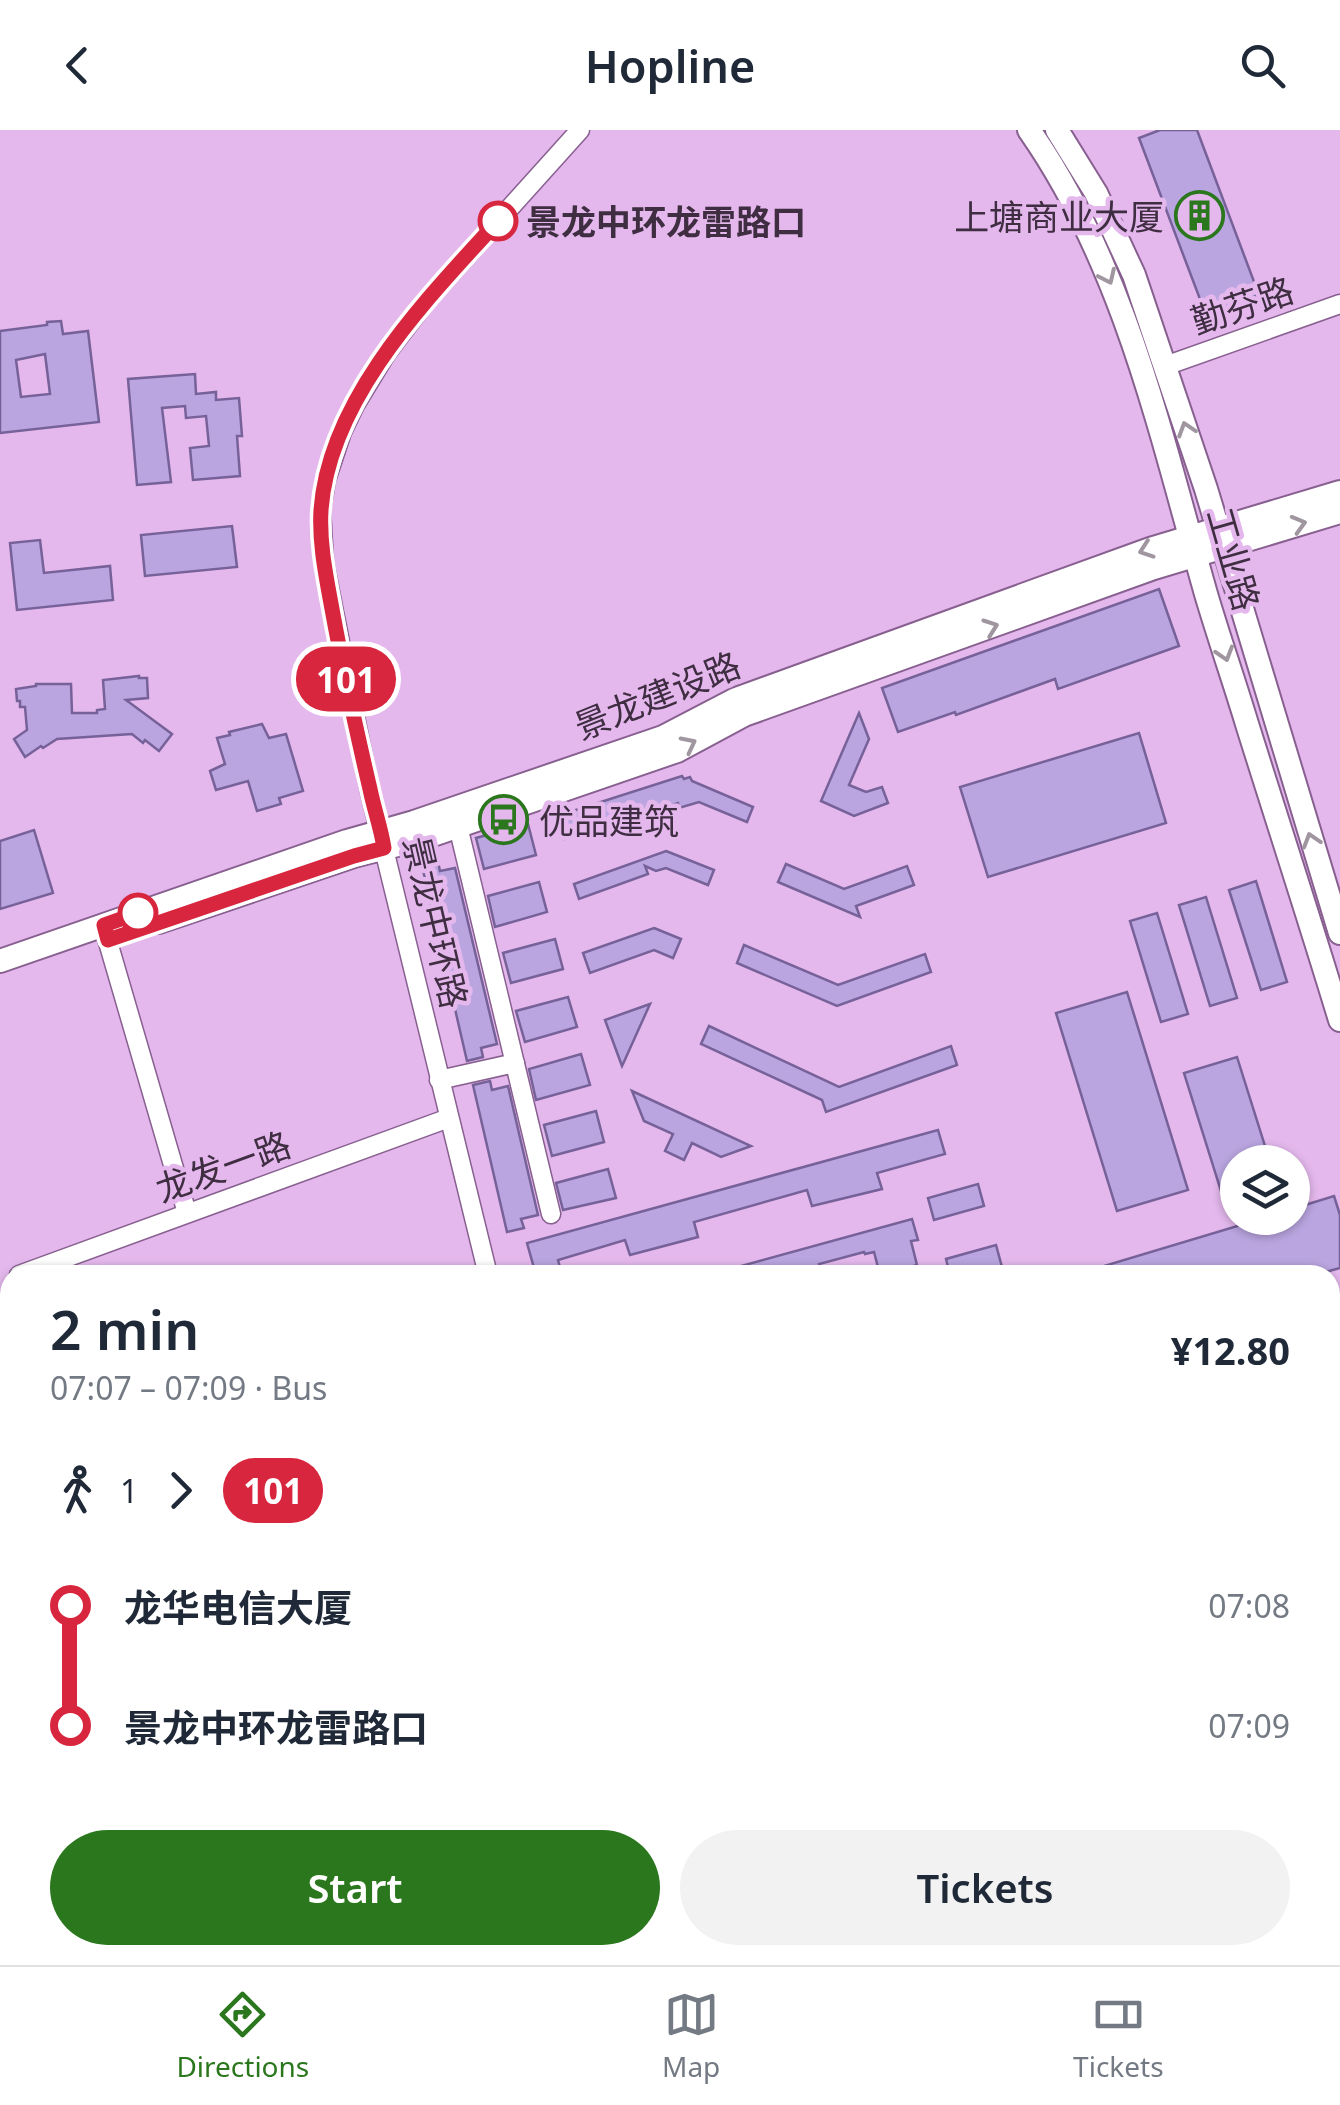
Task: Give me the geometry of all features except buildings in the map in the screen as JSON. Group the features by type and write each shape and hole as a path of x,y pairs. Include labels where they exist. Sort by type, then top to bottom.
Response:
{"main road":[{"name":"工业路","path":"1029,130 1076,209 1117,296 1340,1020"},
{"name":"工业路","path":"1057,130 1115,230 1134,276 1220,538 1340,933"},
{"name":"景龙建设路","path":"1220,538 1340,492"},
{"name":"景龙建设路","path":"0,977 106,932 348,840 421,839 678,751 744,716 1193,546 1340,512"},
{"name":"景龙建设路","path":"383,840 662,736 736,699 1150,549 1193,546"},
{"name":"景龙建设路","path":"0,961 106,932"}],"street":[{"name":"景龙中环路","path":"486,1265 370,792 338,644 324,562 321,509 332,458 354,405 404,329 580,130"},
{"name":"勤芬路","path":"1165,366 1340,304"},
{"path":"458,826 550,1214"},
{"path":"106,932 188,1214"},
{"path":"440,1080 515,1062"},
{"name":"龙发一路","path":"47,1265 449,1118"}],"bus line":[{"name":"101","path":"138,913 104,925 108,940 384,848 338,644 324,562 321,509 326,480 354,405 386,354 427,300 498,221"}],"place":[{"name":"上塘商业大厦","path":"1199,216"},
{"name":"景龙中环龙雷路口","path":"498,221"},
{"name":"优品建筑","path":"504,820"}]}
